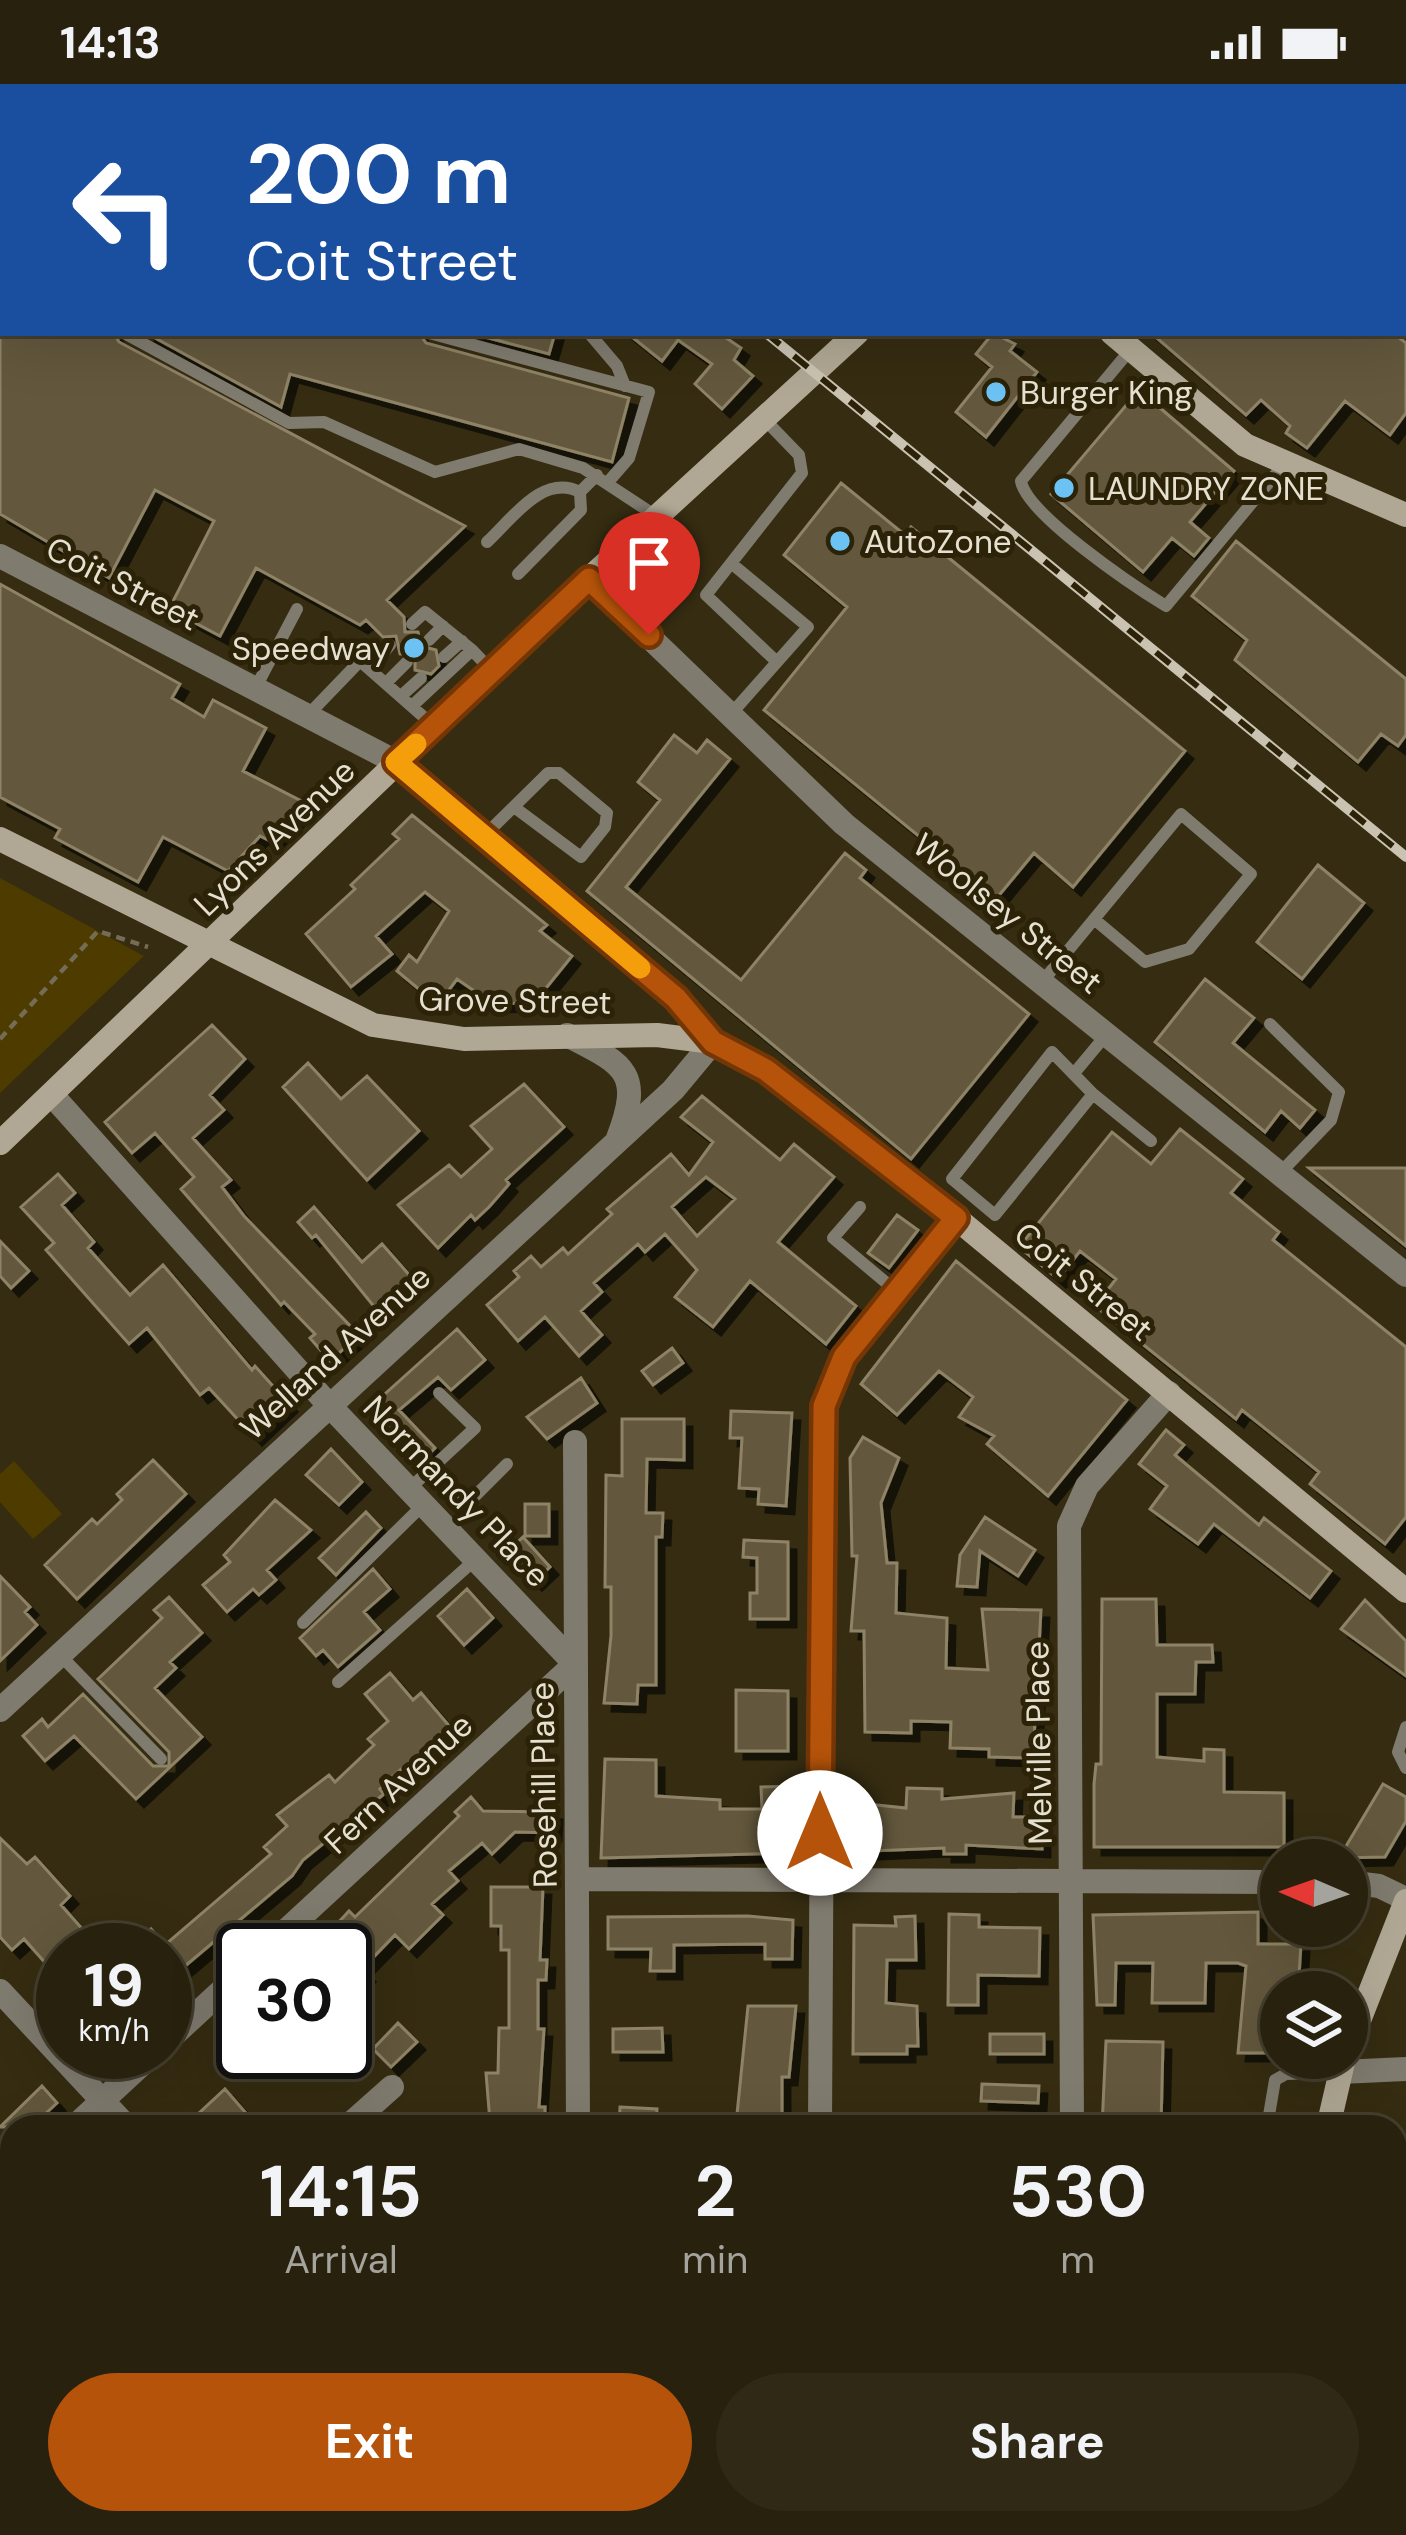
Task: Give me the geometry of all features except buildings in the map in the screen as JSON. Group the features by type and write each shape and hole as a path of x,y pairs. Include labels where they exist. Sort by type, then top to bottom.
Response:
{"main road":[{"name":"Lyons Avenue","path":"0,1143 589,579 854,336"},
{"path":"1121,341 1228,433 1285,464 1406,515"},
{"name":"Grove Street","path":"0,839 373,1025 464,1039 565,1034 713,1042"},
{"name":"Coit Street","path":"713,1042 766,1070 956,1218 1406,1591"},
{"path":"1368,1998 1406,1900"},
{"path":"1331,2115 1339,2079"}],"street":[{"name":"Coit Street","path":"0,556 396,762 676,998 713,1042"},
{"name":"Woolsey Street","path":"589,579 844,824 1406,1275"},
{"path":"565,1034 621,1063 629,1080 629,1109 617,1142"},
{"name":"Welland Avenue","path":"0,1710 327,1403 617,1142 713,1042"},
{"name":"Normandy Place","path":"52,1095 327,1403 575,1664"},
{"path":"820,2115 824,1406 844,1357 956,1218"},
{"name":"Melville Place","path":"1072,2115 1069,1526 1087,1486 1169,1393"},
{"name":"Rosehill Place","path":"575,1442 578,2115"},
{"name":"Fern Avenue","path":"295,1923 575,1664"},
{"path":"578,1879 1260,1882"},
{"path":"1368,1885 1406,1900"},
{"path":"0,1991 115,2115"},
{"path":"192,2018 216,1996"},
{"path":"1368,2063 1406,2068"},
{"path":"87,2115 126,2079"},
{"path":"360,2115 392,2087"}],"lane":[{"path":"130,336 290,423 324,422 435,472 519,449 603,478 657,516"},
{"path":"440,336 649,392 629,458 580,492"},
{"path":"592,336 617,366 625,386"},
{"path":"1121,341 1021,482 1022,490 1034,506 1166,606 1285,464"},
{"path":"764,419 799,455 802,473 706,596 777,662"},
{"path":"487,542 548,486 565,484 580,492"},
{"path":"518,574 581,510 580,492"},
{"path":"731,563 808,627 731,714"},
{"path":"255,688 297,609"},
{"path":"412,624 425,612 492,671"},
{"path":"428,640 443,626"},
{"path":"370,669 390,645"},
{"path":"444,657 467,645"},
{"path":"406,701 467,645"},
{"path":"307,716 360,661 434,726"},
{"path":"386,683 407,662"},
{"path":"406,701 422,678"},
{"path":"484,836 548,772 559,773 607,813 604,826 581,857 514,807"},
{"path":"1042,982 1094,919 1181,814 1251,874 1189,949 1144,962 1094,919"},
{"path":"1270,1024 1339,1092 1331,1120 1279,1174"},
{"path":"1076,1071 1107,1034"},
{"path":"1094,1094 995,1215 952,1179 1052,1052 1151,1142"},
{"path":"860,1207 833,1238 897,1292"},
{"path":"303,1624 416,1497 428,1471 475,1428 439,1393"},
{"path":"428,1471 463,1508 507,1464"},
{"path":"338,1682 476,1559"},
{"path":"59,1654 161,1759"},
{"path":"1406,1727 1398,1752 1406,1768"},
{"path":"1269,2115 1277,2079"}],"path":[{"path":"0,1039 98,931 145,950 148,947"}],"shaded area":[{"path":"0,878 144,956 0,1093"},
{"path":"14,1461 62,1514 33,1539 0,1502 0,1474"}],"railway":[{"path":"770,336 1406,857"}],"slow traffic":[{"path":"416,744 396,762 640,968"}],"place":[{"name":"Burger King","path":"996,392"},
{"name":"LAUNDRY ZONE","path":"1064,488"},
{"name":"AutoZone","path":"840,541"},
{"name":"Speedway","path":"414,648"}],"route":[{"path":"649,635 589,579 396,762 676,998 713,1042 766,1070 956,1218 844,1357 824,1406 820,1833"}]}
